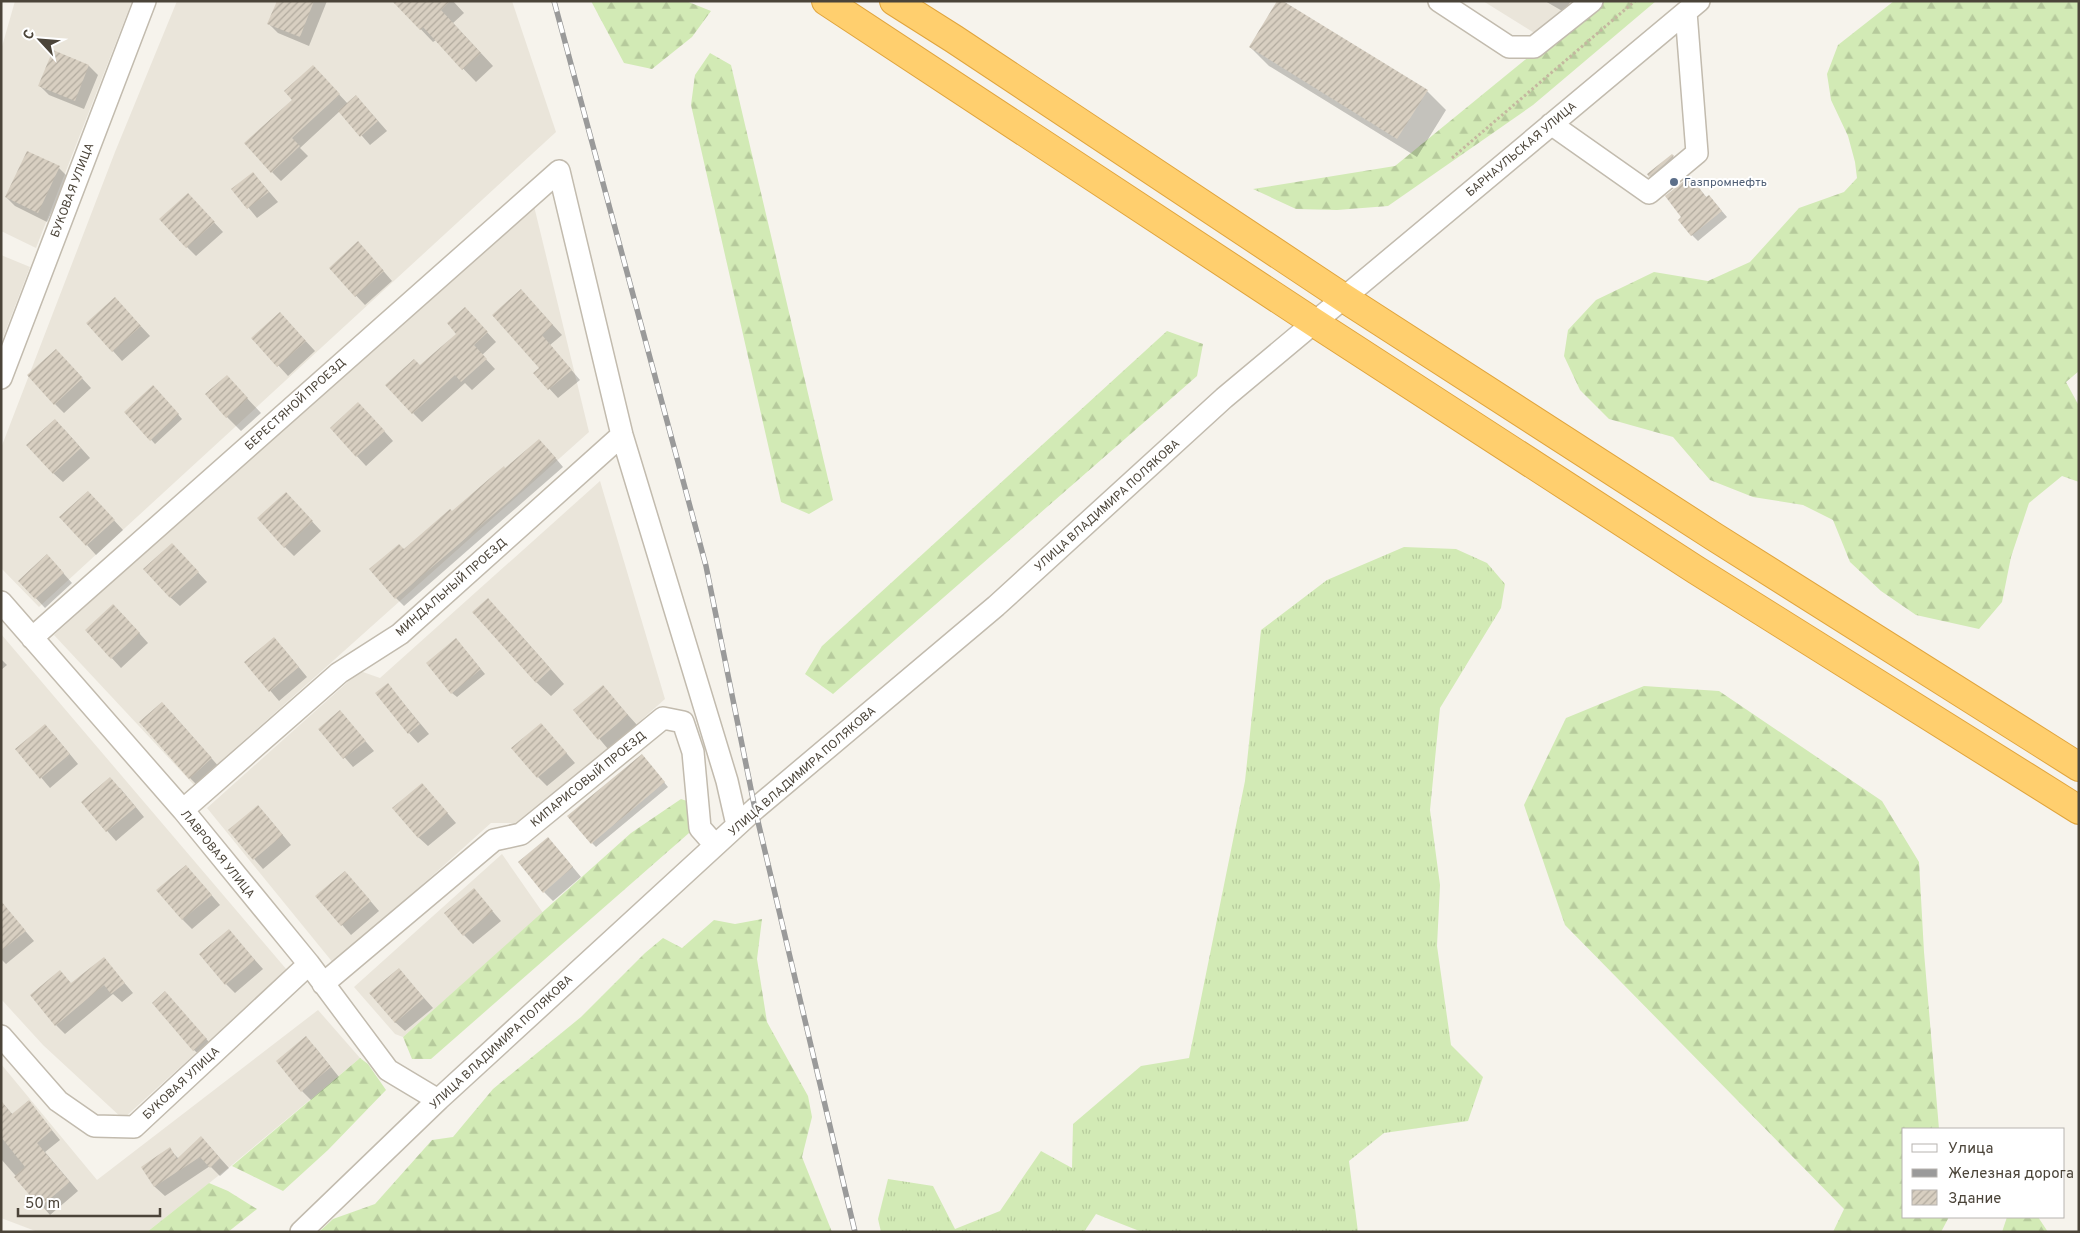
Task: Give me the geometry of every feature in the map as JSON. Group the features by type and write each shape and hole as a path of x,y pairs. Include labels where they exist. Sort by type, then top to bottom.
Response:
{"highway":[{"path":"826,1 1315,323 1696,570 2079,810"},
{"path":"902,5 1344,298 1713,536 2079,767"}],"street":[{"name":"БУКОВАЯ УЛИЦА","path":"1,378 145,1"},
{"path":"1439,1 1509,47 1534,47 1592,1"},
{"name":"БАРНАУЛЬСКАЯ УЛИЦА","path":"1315,323 1693,7"},
{"path":"1552,124 1648,193 1683,165 1696,153 1693,7"},
{"name":"БЕРЕСТЯНОЙ ПРОЕЗД","path":"32,638 559,171 622,435"},
{"name":"УЛИЦА ВЛАДИМИРА ПОЛЯКОВА","path":"301,1232 438,1100 737,825 996,606 1224,398 1315,323"},
{"path":"622,435 727,781 737,825"},
{"name":"МИНДАЛЬНЫЙ ПРОЕЗД","path":"183,810 339,673 400,634 622,435"},
{"name":"ЛАВРОВАЯ УЛИЦА","path":"1,602 183,810 309,964 388,1070 438,1100"},
{"name":"КИПАРИСОВЫЙ ПРОЕЗД","path":"323,984 494,840 521,834 663,718 683,722 693,752 700,828 715,845"},
{"name":"БУКОВАЯ УЛИЦА","path":"1,1036 58,1101 94,1126 134,1127 309,964"}],"path":[{"path":"1452,158 1635,1"}],"shaded area":[{"path":"15,1 132,1 36,248 1,231 1,50"},
{"path":"177,1 512,1 556,132 39,607 1,568 1,448 115,152"},
{"path":"1483,1 1573,1 1536,34"},
{"path":"533,202 589,432 194,785 54,635"},
{"path":"1,255 30,267 1,343"},
{"path":"600,481 665,699 525,823 491,823 334,964 207,808 360,671 380,678"},
{"path":"1,634 287,970 123,1119 43,1045 1,999"},
{"path":"502,854 543,913 403,1037 395,1034 354,987"},
{"path":"318,1010 360,1058 232,1165 147,1232 38,1232 1,1218 1,1064 97,1180"}],"green space":[{"path":"591,1 686,1 711,11 692,37 652,69 624,63"},
{"path":"1597,1 1656,1 1533,105 1388,206 1337,210 1296,209 1253,189 1395,166"},
{"path":"1894,1 2079,1 2079,371 2066,382 2079,406 2079,482 2062,476 2029,503 2011,557 2002,602 1979,629 1916,615 1881,591 1850,562 1833,520 1803,505 1753,497 1710,480 1673,437 1609,419 1580,390 1564,356 1568,330 1596,300 1654,272 1708,281 1750,262 1799,208 1844,192 1857,178 1855,162 1848,136 1831,100 1827,74 1838,45"},
{"path":"710,53 731,65 833,500 809,514 781,502 691,105 695,75"},
{"path":"1167,331 1203,344 1197,376 833,694 805,674 822,646"},
{"path":"1404,547 1456,549 1487,563 1505,584 1501,608 1440,708 1430,810 1440,885 1437,946 1451,1045 1483,1077 1468,1121 1384,1133 1349,1161 1358,1232 1142,1232 1096,1214 1084,1232 881,1232 878,1219 888,1179 933,1186 955,1229 1000,1211 1041,1151 1072,1168 1073,1124 1141,1066 1189,1058 1245,781 1261,630 1327,580"},
{"path":"1644,686 1719,691 1882,801 1919,862 1924,952 1939,1128 1902,1128 1902,1218 1948,1218 1941,1232 1833,1232 1844,1209 1565,925 1524,805 1566,718"},
{"path":"681,799 696,804 697,826 431,1059 412,1059 403,1037 631,833"},
{"path":"762,919 757,959 767,1022 808,1096 812,1117 802,1157 832,1232 319,1232 333,1219 375,1204 432,1140 453,1137 493,1089 581,1017 645,953 663,938 682,948 714,920 735,924"},
{"path":"360,1058 368,1064 386,1090 328,1150 283,1191 232,1166"},
{"path":"209,1183 228,1191 257,1209 228,1232 147,1232"},
{"path":"2007,1218 2039,1218 2048,1232 2002,1232"}],"building":[{"path":"277,1 314,1 300,37 267,24"},
{"path":"392,1 450,1 441,10 481,53 462,70 423,27 420,30"},
{"path":"1277,1 1283,1 1428,90 1397,139 1249,47"},
{"path":"53,50 89,65 75,101 38,86"},
{"path":"313,65 340,94 292,138 300,146 271,173 244,143 292,100 284,91"},
{"path":"356,95 378,121 360,137 338,111"},
{"path":"27,151 60,166 38,213 5,197"},
{"path":"1672,154 1674,156 1649,177 1647,174"},
{"path":"253,172 269,192 247,209 231,189"},
{"path":"1690,176 1706,197 1709,195 1722,211 1691,236 1678,220 1681,217 1665,196"},
{"path":"188,193 215,222 186,248 159,219"},
{"path":"358,241 384,271 355,297 329,268"},
{"path":"521,289 553,325 542,335 572,370 548,390 533,373 539,368 492,315"},
{"path":"115,297 141,326 112,352 86,323"},
{"path":"465,307 488,332 474,345 487,359 461,382 455,375 412,414 385,385 414,359 420,365 456,334 447,323"},
{"path":"280,312 306,341 277,367 251,338"},
{"path":"56,349 83,378 54,405 27,375"},
{"path":"227,375 248,398 226,418 205,394"},
{"path":"153,385 179,414 150,441 124,412"},
{"path":"358,402 385,431 356,457 330,428"},
{"path":"55,419 81,448 53,474 26,445"},
{"path":"539,439 556,458 523,489 395,599 369,569 399,544 404,549 450,509 452,511 504,466 505,468"},
{"path":"88,491 115,520 86,546 59,517"},
{"path":"286,492 313,521 284,548 257,518"},
{"path":"172,543 199,572 170,598 143,569"},
{"path":"47,554 64,573 35,599 18,581"},
{"path":"488,598 551,669 536,683 472,612"},
{"path":"113,604 140,633 111,659 85,630"},
{"path":"274,637 299,667 269,692 244,662"},
{"path":"456,638 481,669 451,694 426,663"},
{"path":"388,683 420,724 408,734 375,693"},
{"path":"603,685 628,715 598,740 573,710"},
{"path":"162,702 212,758 189,779 139,722"},
{"path":"340,710 366,741 343,759 318,729"},
{"path":"541,723 567,753 537,778 511,748"},
{"path":"45,724 70,754 40,779 15,749"},
{"path":"642,754 665,782 591,844 567,816"},
{"path":"110,777 136,807 106,832 81,802"},
{"path":"422,783 448,813 418,838 392,808"},
{"path":"258,805 283,835 253,860 228,830"},
{"path":"548,837 573,867 543,893 518,862"},
{"path":"186,865 212,895 182,920 156,890"},
{"path":"345,871 371,901 341,926 315,896"},
{"path":"474,888 493,911 463,936 444,913"},
{"path":"1,901 26,931 1,951"},
{"path":"229,929 255,960 225,985 199,954"},
{"path":"104,957 125,983 111,994 104,985 55,1026 30,995 60,970 71,983"},
{"path":"399,968 424,998 395,1023 369,993"},
{"path":"165,991 207,1039 193,1051 152,1003"},
{"path":"306,1036 331,1067 301,1092 276,1061"},
{"path":"29,1100 52,1130 37,1143 70,1182 40,1207 14,1177 25,1167 1,1137 1,1101 12,1114"},
{"path":"201,1136 220,1158 210,1168 200,1157 154,1187 141,1167 170,1147 177,1159"}],"railway":[{"path":"554,1 706,566 755,809 855,1232"}],"place":[{"name":"Газпромнефть","path":"1674,182"}]}
